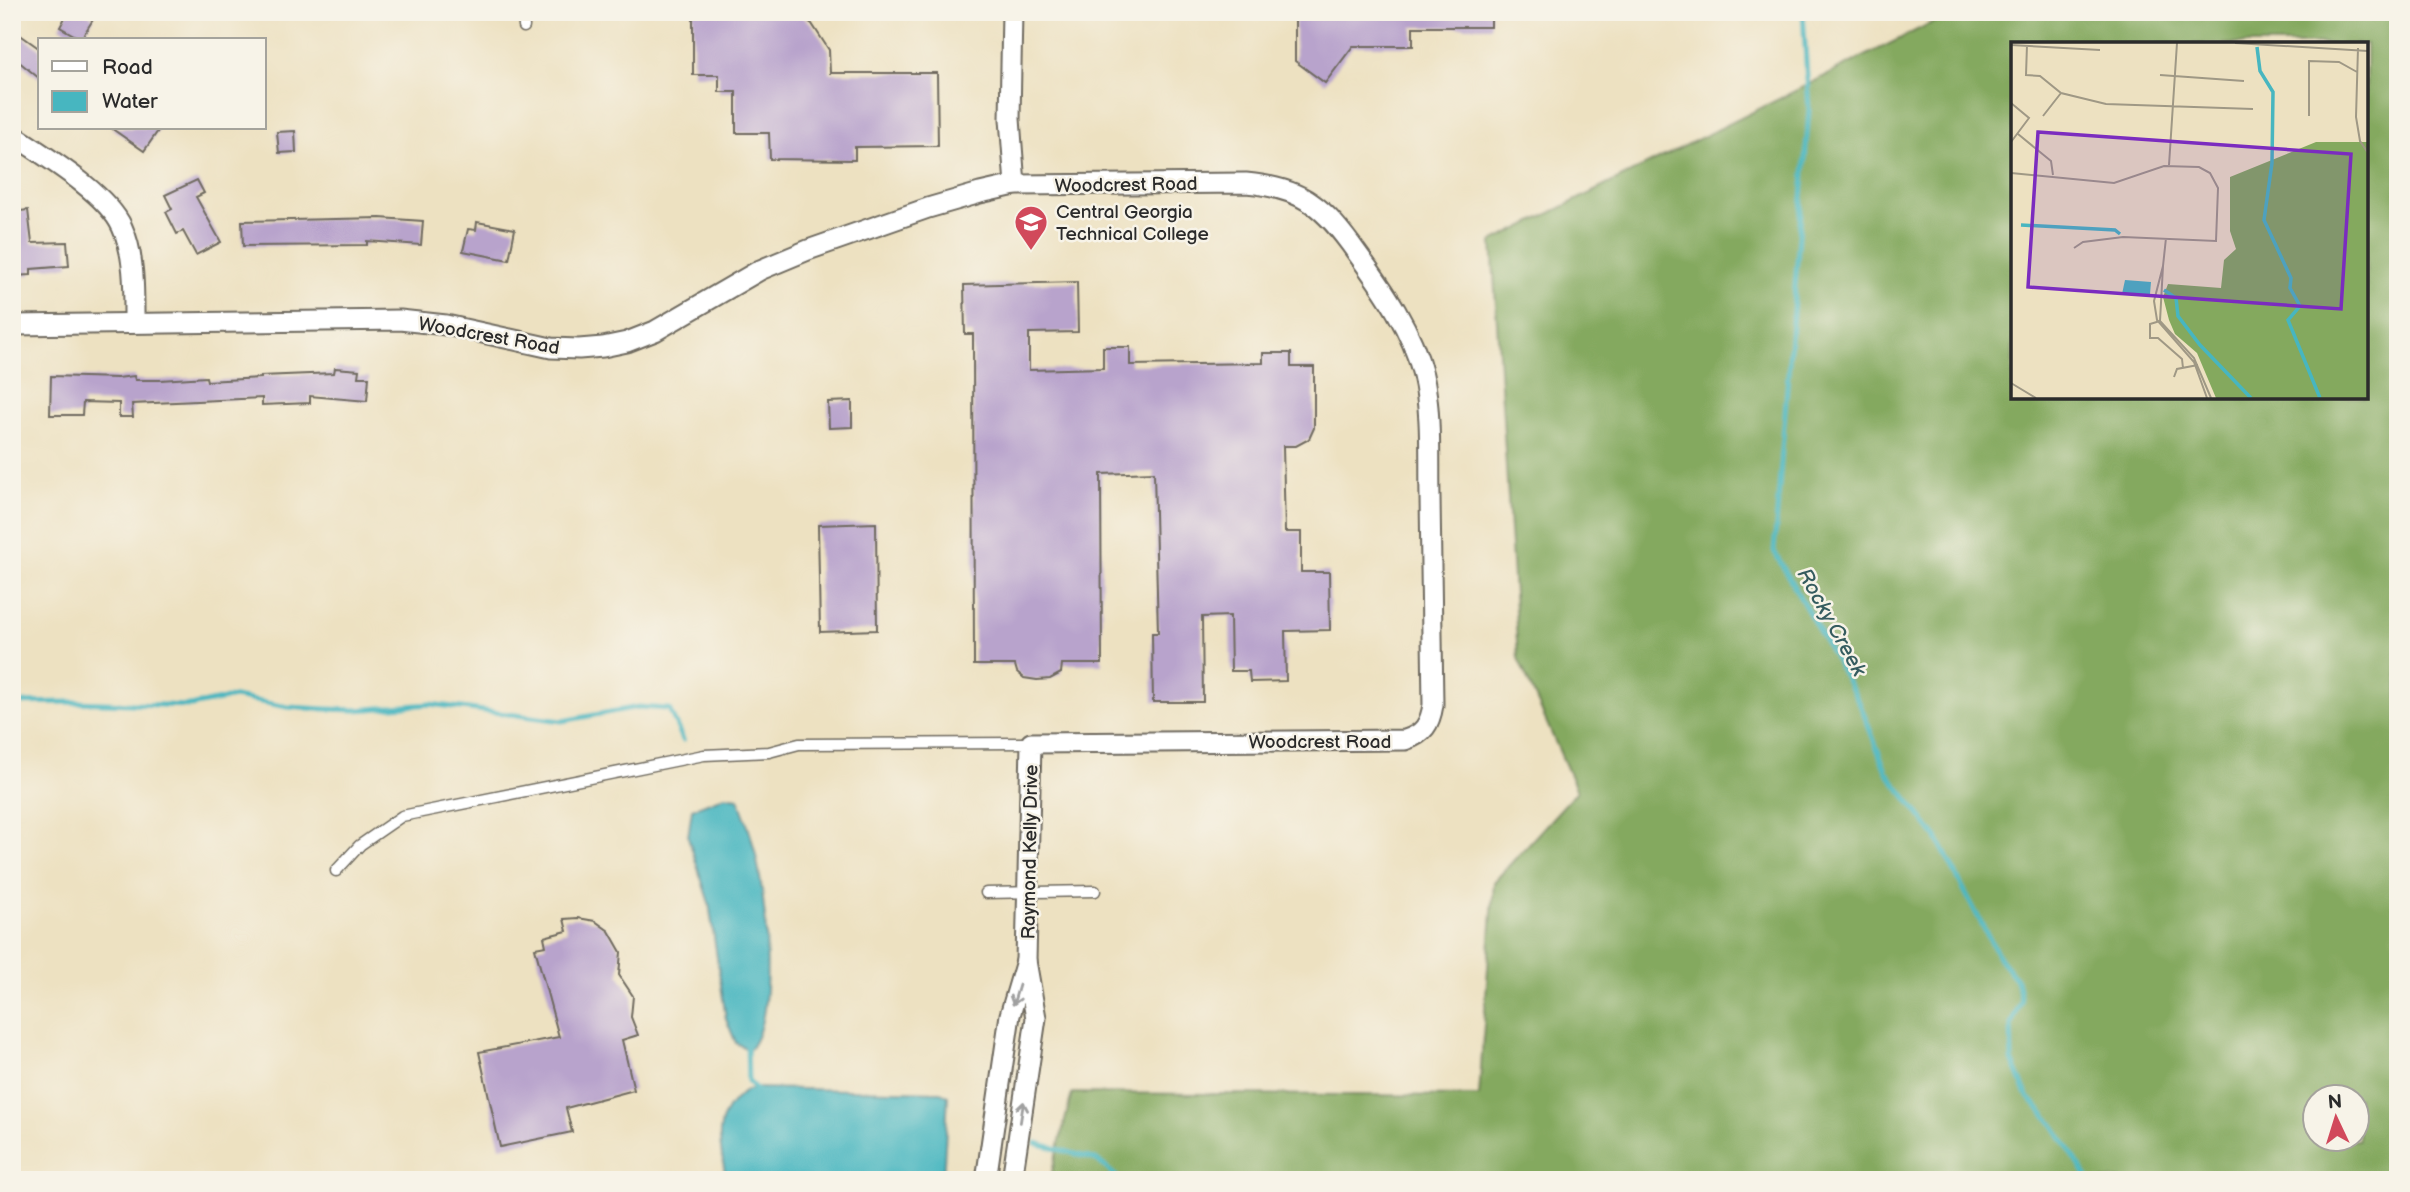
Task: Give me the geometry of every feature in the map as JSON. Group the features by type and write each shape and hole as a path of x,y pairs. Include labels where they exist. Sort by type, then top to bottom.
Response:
{"street":[{"path":"1012,12 1011,130 1015,185"},
{"path":"12,134 87,187 113,212 127,241 132,272 134,322"},
{"name":"Woodcrest Road","path":"12,326 134,322 400,320 446,325 551,348 603,347 627,342 655,331 760,271 808,250 928,208 1015,185 1246,183 1269,184 1291,191 1314,203 1335,223 1373,274 1408,333 1423,376 1429,425 1431,719 1417,736 1405,740 1031,743"},
{"name":"Raymond Kelly Drive","path":"1012,1180 1036,1018 1026,961 1031,743"},
{"name":"Raymond Kelly Drive","path":"986,1180 1010,1015 1026,961"}],"lane":[{"path":"523,12 524,27"},
{"path":"336,871 360,845 402,816 704,755 769,752 799,744 1031,743"},
{"path":"986,893 1095,891"}],"green space":[{"path":"1953,12 2398,12 2398,1180 1050,1180 1072,1093 1479,1096 1494,882 1577,791 1518,658 1492,242"}],"water":[{"path":"725,796 738,798 753,843 762,889 766,937 766,991 757,1036 749,1050 736,1043 726,1019 709,903 688,837 692,809"},
{"path":"757,1088 941,1092 948,1096 943,1179 726,1180 720,1138 722,1120 739,1096 747,1090"}],"building":[{"path":"68,12 85,12 94,18 82,38 60,27"},
{"path":"693,12 796,12 812,24 829,50 830,73 937,73 938,146 855,147 855,160 770,159 769,133 736,133 736,92 719,92 719,75 693,75"},
{"path":"1295,12 1491,12 1491,27 1413,27 1413,46 1353,46 1325,83 1295,61"},
{"path":"12,29 38,48 38,77 12,56"},
{"path":"114,130 159,130 144,151"},
{"path":"295,131 296,152 279,153 277,132"},
{"path":"197,180 204,193 196,197 221,242 196,255 183,231 177,234 166,212 172,209 165,195"},
{"path":"28,210 32,243 67,242 69,266 31,269 31,275 12,276 12,212"},
{"path":"380,218 423,221 421,245 367,241 367,245 243,246 242,221"},
{"path":"477,222 515,229 509,260 463,251 468,229 476,230"},
{"path":"1077,282 1078,332 1029,333 1029,370 1103,368 1103,347 1130,347 1130,365 1263,363 1263,353 1291,353 1291,367 1314,367 1314,428 1309,439 1296,446 1283,446 1285,532 1301,532 1301,572 1329,572 1330,630 1285,631 1286,681 1250,682 1249,671 1231,671 1230,616 1202,617 1203,702 1153,702 1152,633 1158,633 1154,472 1101,474 1102,664 1062,664 1061,673 1050,679 1037,680 1024,678 1017,672 1015,665 974,665 973,334 965,334 964,285"},
{"path":"335,368 359,370 358,377 369,377 367,401 310,396 310,403 262,405 262,398 132,404 133,417 119,417 119,403 83,402 82,415 50,415 51,376 134,376 135,380 206,377 207,381 334,373"},
{"path":"852,401 852,427 829,428 828,402"},
{"path":"876,523 877,630 820,632 818,525"},
{"path":"564,919 595,921 609,931 621,952 619,975 633,996 631,1017 638,1035 622,1040 634,1090 566,1108 572,1132 500,1147 479,1052 559,1037 535,948 546,946 544,937 567,931"}],"waterway":[{"name":"Rocky Creek","path":"1803,12 1809,110 1774,551 1859,702 1886,771 1937,838 2000,959 2017,980 2021,1001 2011,1024 2012,1060 2028,1097 2051,1121 2089,1180"},
{"path":"12,703 191,706 234,697 288,707 326,709 356,710 430,704 562,721 638,707 669,709 683,740"},
{"path":"747,1043 748,1081 759,1092"},
{"path":"1036,1143 1097,1160 1120,1180"}],"place":[{"name":"Central Georgia Technical College","path":"1031,252"}]}
